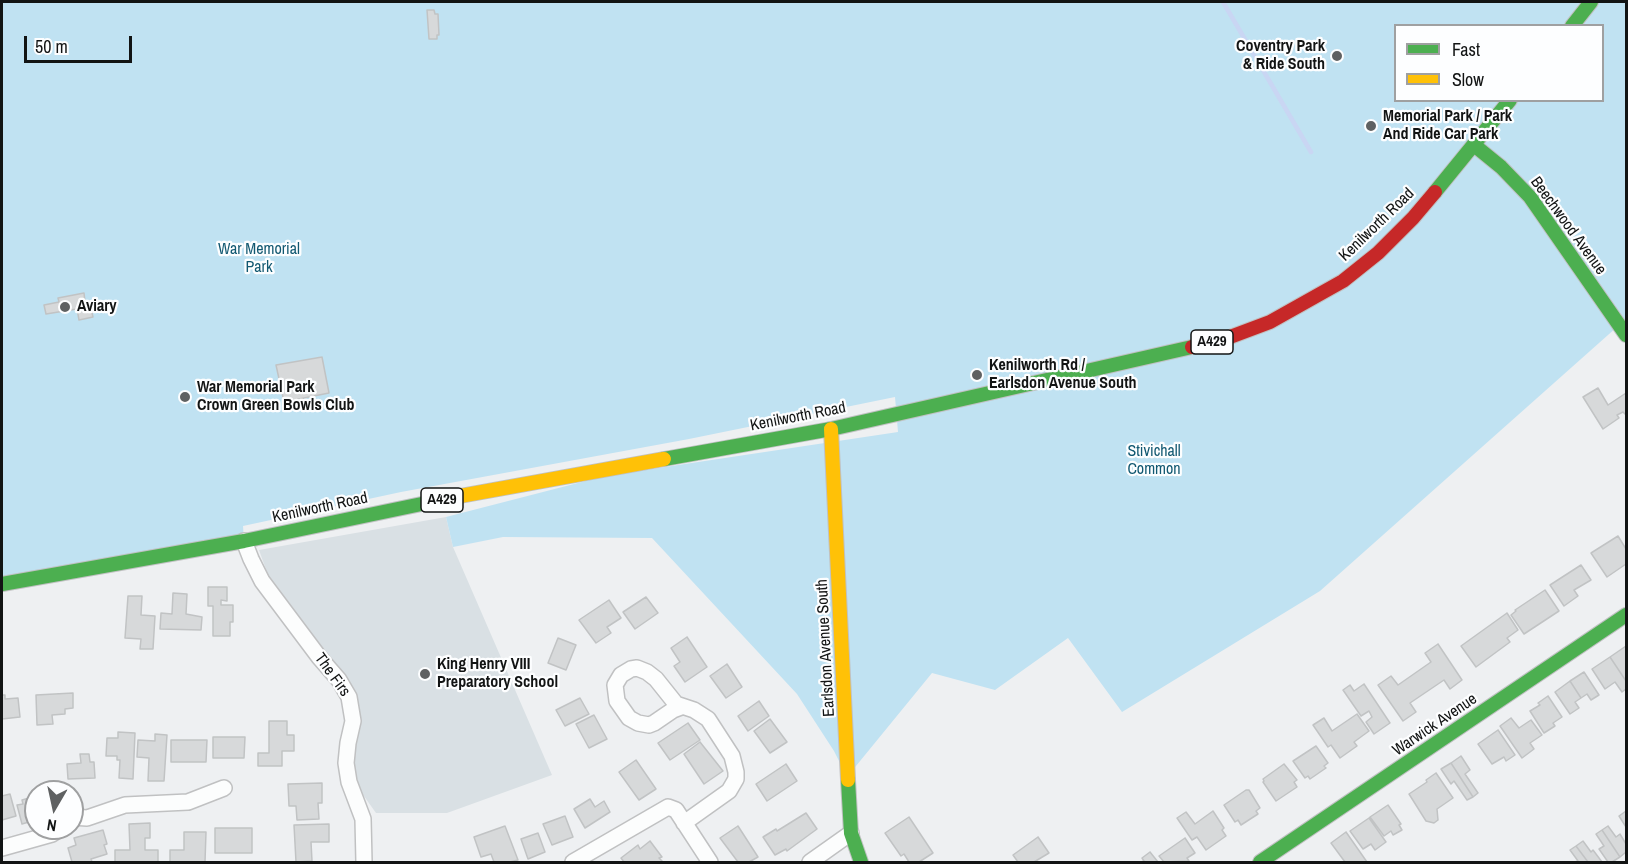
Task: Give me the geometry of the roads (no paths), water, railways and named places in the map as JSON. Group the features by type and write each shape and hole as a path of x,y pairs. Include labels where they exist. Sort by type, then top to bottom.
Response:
{"main road":[{"path":"1574,24 1591,2"},
{"name":"Kenilworth Road","path":"2,584 244,541 499,488 831,429 1222,339 1270,322 1305,304 1343,281 1378,253 1413,218 1508,102"},
{"name":"Beechwood Avenue","path":"1474,145 1501,167 1530,197 1626,335"},
{"name":"Earlsdon Avenue South","path":"831,429 851,833 861,862"},
{"name":"Warwick Avenue","path":"1260,862 1626,615"}],"street":[{"name":"The Firs","path":"244,541 262,581 349,697 352,721 346,763 363,819 364,862"},
{"path":"681,707 694,710 708,719 732,756 736,772 729,791 684,823"},
{"path":"84,818 125,805 188,802 224,788"},
{"path":"573,862 665,807 674,808 710,862"},
{"path":"810,862 851,833"},
{"path":"2,848 31,840"}],"waterway":[{"path":"1223,2 1311,152"}],"place":[{"name":"Coventry Park & Ride South","path":"1337,56"},
{"name":"Memorial Park / Park And Ride Car Park","path":"1371,126"},
{"name":"Aviary","path":"65,307"},
{"name":"Kenilworth Rd / Earlsdon Avenue South","path":"977,375"},
{"name":"War Memorial Park Crown Green Bowls Club","path":"185,397"},
{"name":"King Henry VIII Preparatory School","path":"425,674"}],"park label":[{"name":"War Memorial Park","path":"259,259"},
{"name":"Stivichall Common","path":"1154,461"}]}
